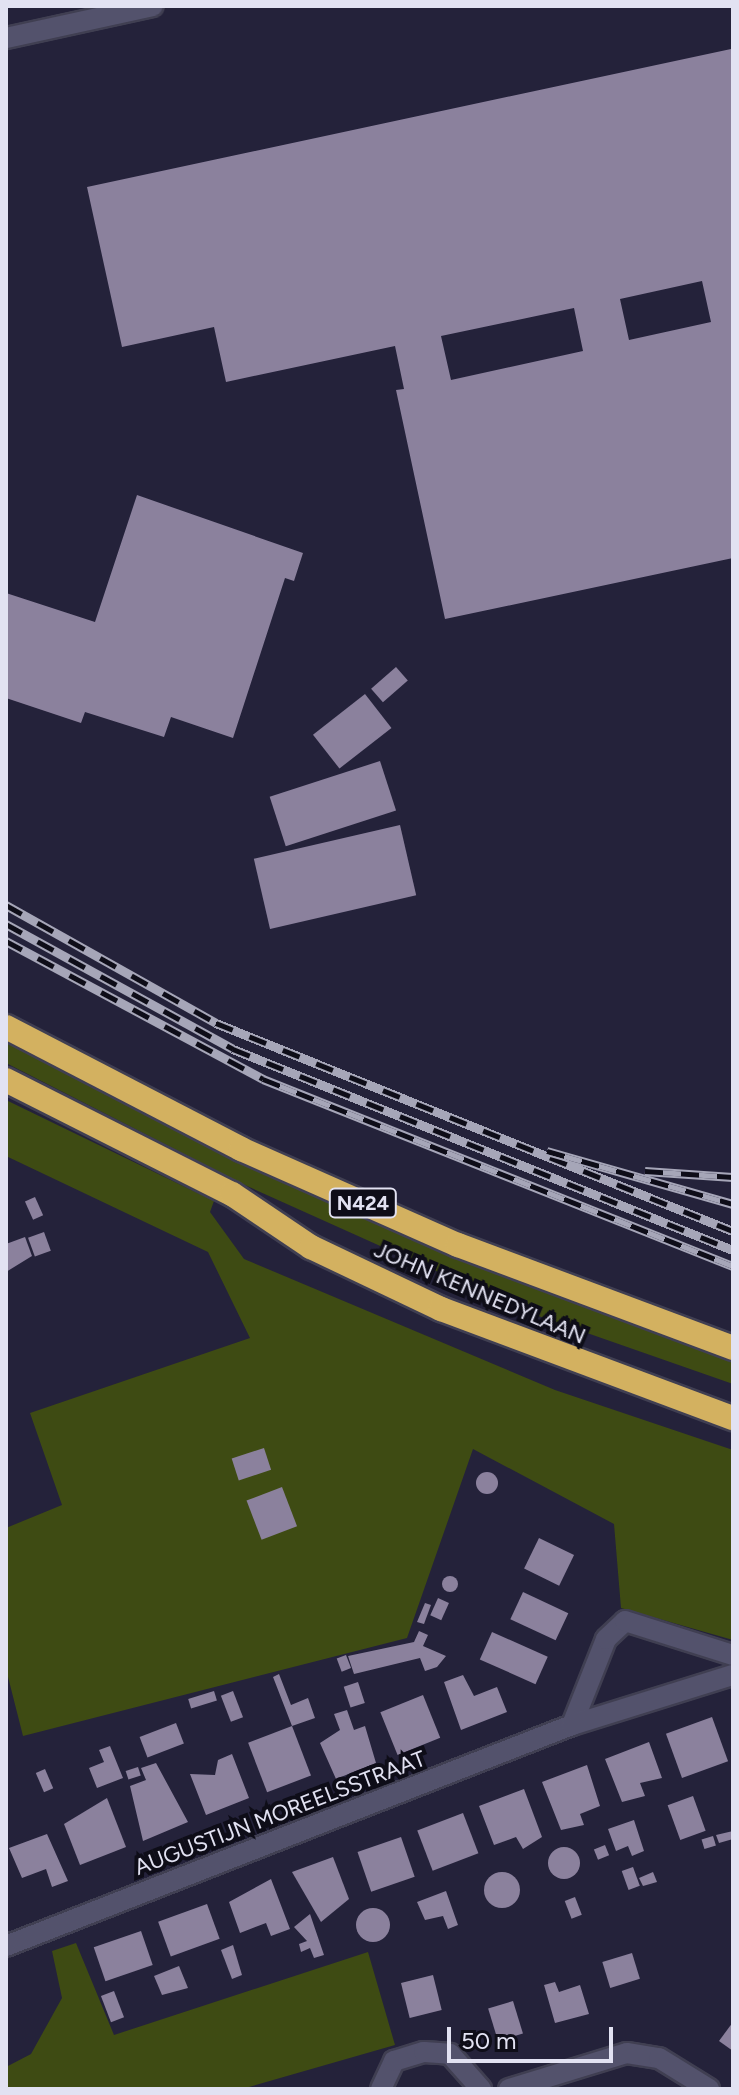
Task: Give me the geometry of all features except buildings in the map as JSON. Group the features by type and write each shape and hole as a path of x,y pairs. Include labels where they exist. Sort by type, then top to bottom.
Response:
{"highway":[{"name":"JOHN KENNEDYLAAN","path":"6,1027 284,1168 458,1245 733,1348"},
{"name":"JOHN KENNEDYLAAN","path":"6,1080 232,1194 311,1247 441,1309 733,1418"}],"street":[{"path":"6,38 153,6"},
{"path":"572,1725 606,1639 625,1621 733,1655"},
{"name":"AUGUSTIJN MOREELSSTRAAT","path":"6,1946 572,1725 733,1675"},
{"path":"381,2089 394,2061 424,2052 450,2054 481,2089"},
{"path":"509,2089 627,2053 659,2058 709,2089"}],"green space":[{"path":"6,1042 227,1153 498,1272 733,1357 733,1384 527,1312 247,1186 6,1063"},
{"path":"6,1100 214,1201 210,1212 244,1259 555,1390 733,1450 733,1640 621,1608 614,1524 473,1449 407,1638 23,1736 6,1669 6,1528 62,1505 30,1413 250,1338 208,1252 6,1156"},
{"path":"76,1943 114,2035 368,1952 395,2045 242,2089 6,2089 6,2067 31,2054 62,1998 52,1951"}],"railway":[{"path":"6,905 216,1023 733,1231"},
{"path":"6,924 233,1049 733,1250"},
{"path":"6,941 263,1079 733,1266"},
{"path":"547,1151 733,1204"},
{"path":"645,1171 733,1177"}]}
